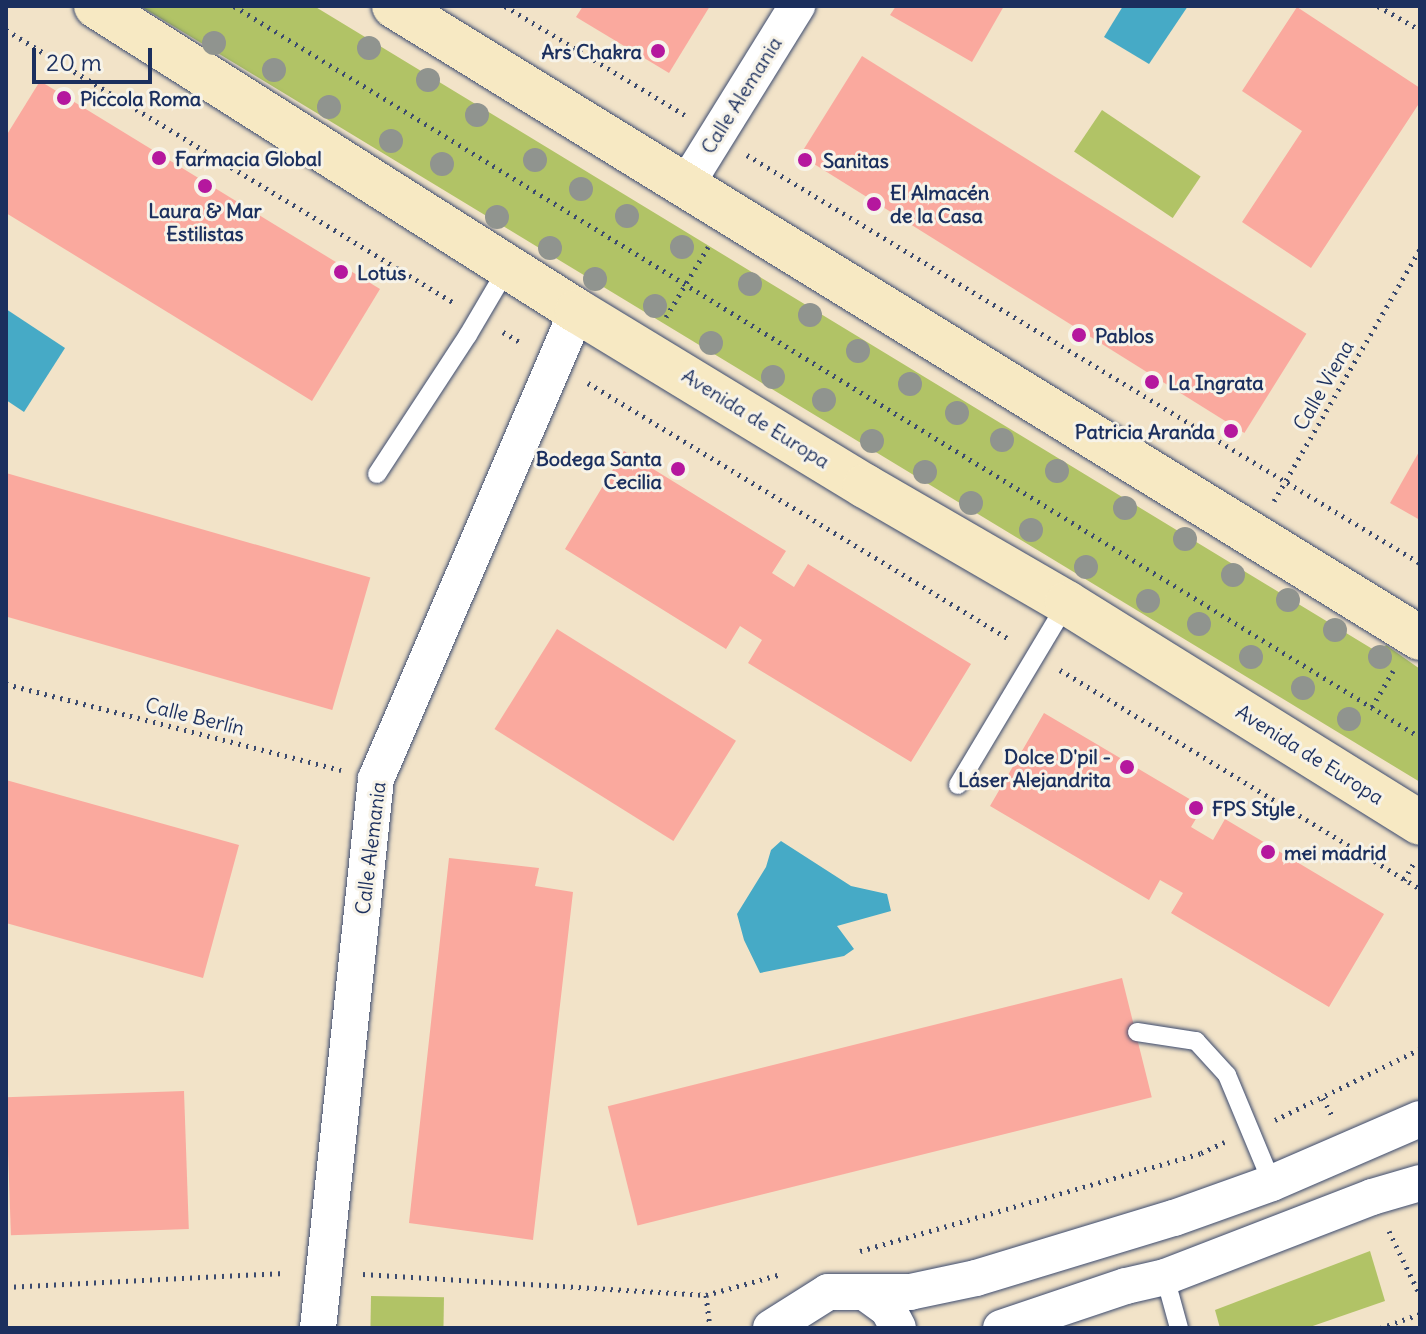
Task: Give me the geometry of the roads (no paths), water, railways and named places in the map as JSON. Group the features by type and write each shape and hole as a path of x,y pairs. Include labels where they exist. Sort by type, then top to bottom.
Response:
{"street":[{"name":"Avenida de Europa","path":"96,6 577,311 646,350 865,486 1067,603 1420,823"},
{"path":"394,6 1420,638"},
{"name":"Calle Alemania","path":"686,185 797,6"},
{"name":"Calle Alemania","path":"318,1328 376,779 577,311"},
{"path":"786,1324 828,1292 910,1292 976,1278 1174,1218 1272,1183 1420,1119"},
{"path":"1019,1324 1165,1277 1372,1197 1420,1183"},
{"path":"867,1294 888,1309 898,1328"}],"lane":[{"path":"377,474 508,267"},
{"path":"958,785 1067,603"},
{"path":"1137,1032 1196,1041 1227,1075 1272,1183"},
{"path":"1165,1277 1179,1328"}],"water":[{"path":"1123,6 1188,6 1149,64 1104,37"},
{"path":"6,309 65,348 24,412 6,400"},
{"path":"781,841 851,886 887,894 891,911 837,926 854,949 844,956 760,973 744,940 737,914 766,867 771,850"}],"place":[{"name":"Ars Chakra","path":"658,51"},
{"name":"Piccola Roma","path":"64,98"},
{"name":"Farmacia Global","path":"159,158"},
{"name":"Sanitas","path":"805,160"},
{"name":"Laura & Mar Estilistas","path":"205,186"},
{"name":"El Almacén de la Casa","path":"874,204"},
{"name":"Lotus","path":"341,272"},
{"name":"Pablos","path":"1079,335"},
{"name":"La Ingrata","path":"1152,382"},
{"name":"Patricia Aranda","path":"1231,431"},
{"name":"Bodega Santa Cecilia","path":"678,469"},
{"name":"Dolce D'pil - Láser Alejandrita","path":"1127,767"},
{"name":"FPS Style","path":"1196,808"},
{"name":"mei madrid","path":"1268,852"}]}
